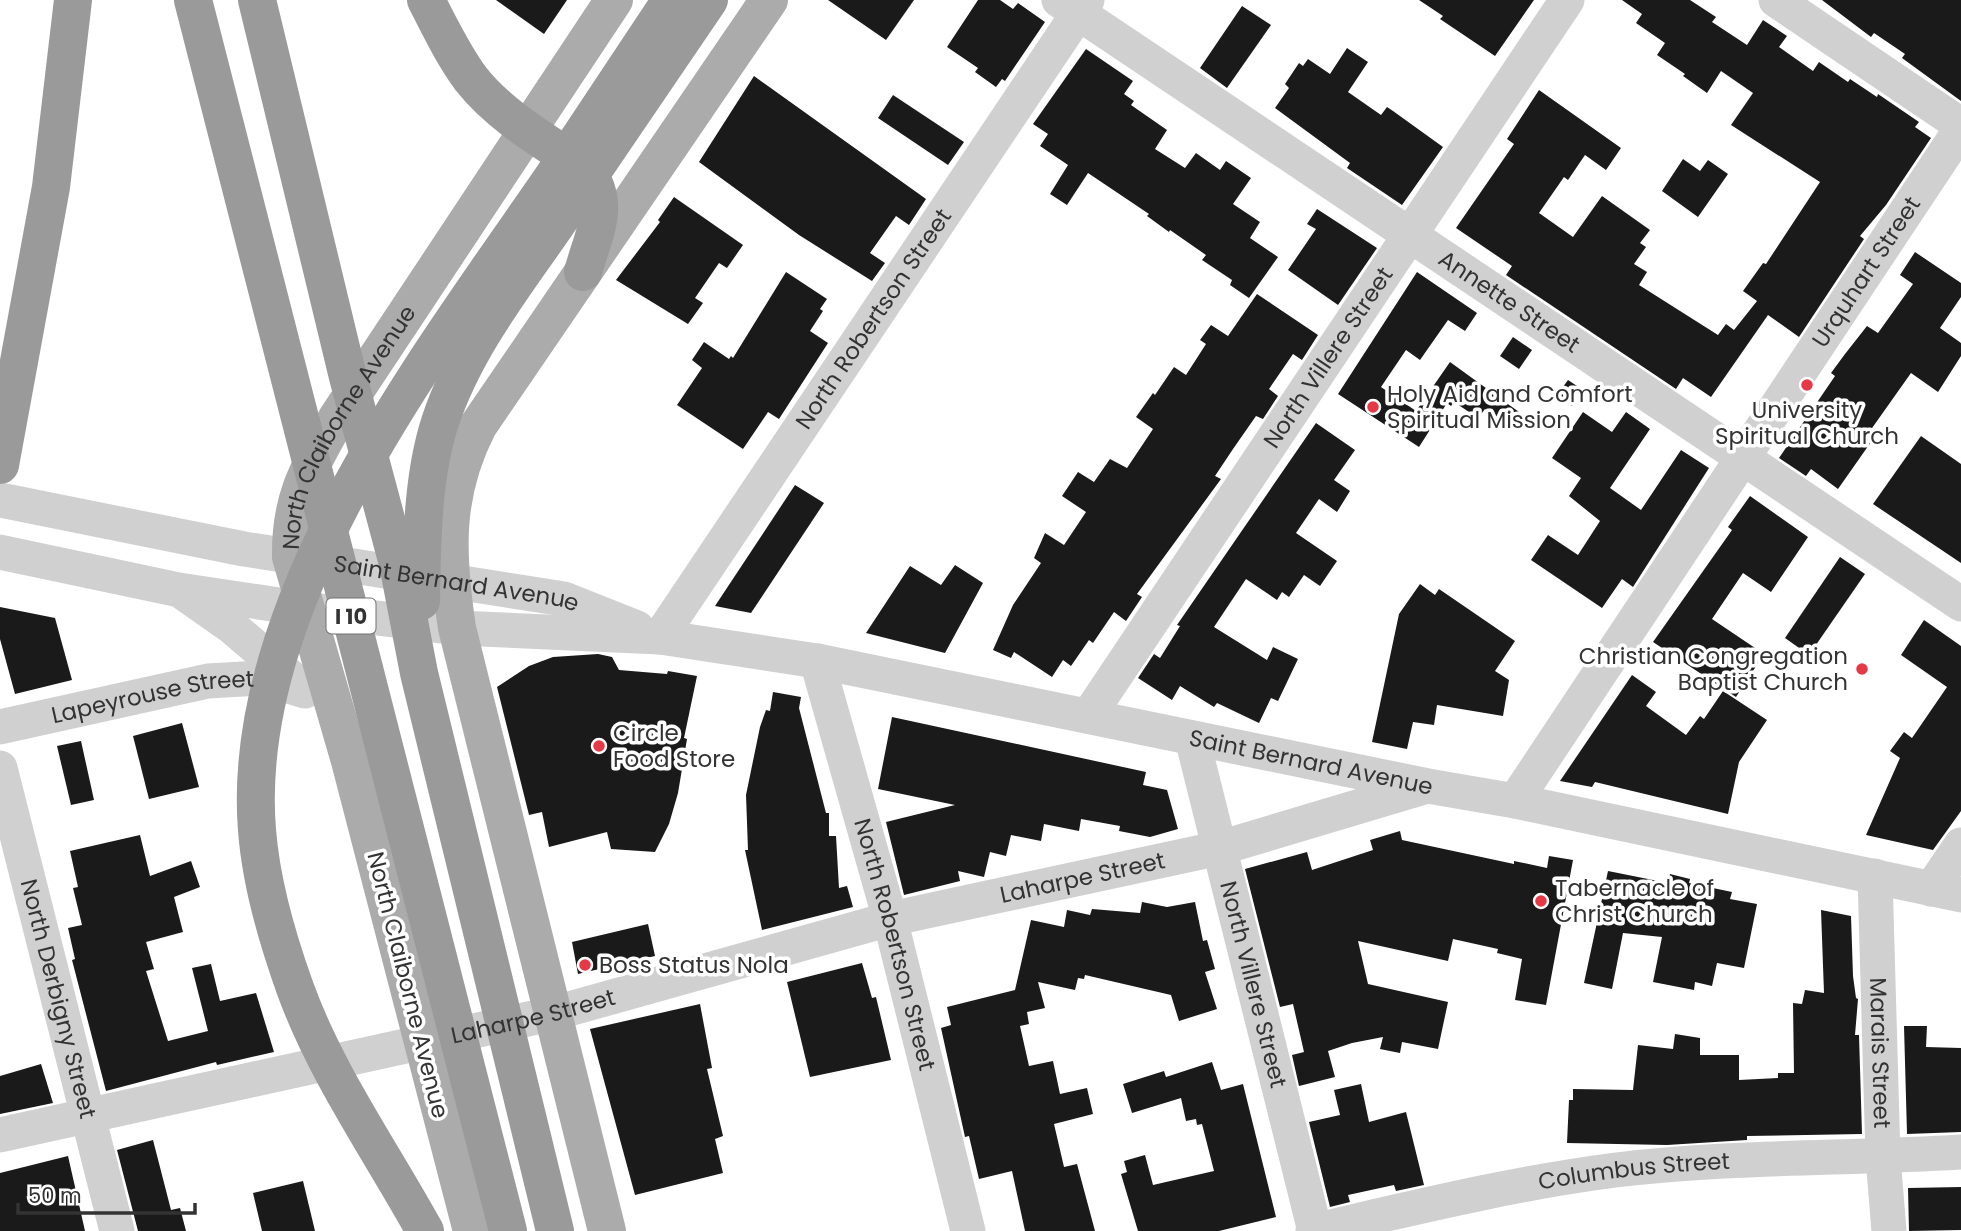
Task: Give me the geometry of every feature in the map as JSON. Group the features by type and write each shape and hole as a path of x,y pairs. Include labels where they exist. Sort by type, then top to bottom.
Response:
{"highway":[{"path":"0,465 51,187 73,0"},
{"name":"I 10","path":"192,0 509,1231"},
{"name":"I 10","path":"257,0 348,377 398,564 419,673 555,1231"},
{"path":"426,0 450,47 471,79 493,103 526,129 585,168 599,191 600,209 583,272"},
{"path":"425,1231 308,1022 283,952 264,877 257,829 258,777 265,716 282,649 307,579 356,476 383,428 671,0"},
{"path":"419,673 422,527 440,424 454,386 499,307 709,0"}],"main road":[{"name":"North Claiborne Avenue","path":"472,1231 351,761 291,557 290,524 306,473 337,418 614,0"},
{"path":"607,1231 457,628 450,580 449,525 456,476 465,450 502,388 769,0"}],"street":[{"name":"North Villere Street","path":"1089,715 1412,237 1567,0"},
{"path":"1776,0 1961,127"},
{"name":"Annette Street","path":"1075,4 1412,237 1961,604"},
{"name":"North Robertson Street","path":"660,637 1075,4"},
{"name":"Urquhart Street","path":"1515,801 1961,127"},
{"name":"Saint Bernard Avenue","path":"0,500 291,557 564,599 660,637"},
{"name":"Saint Bernard Avenue","path":"0,552 179,590 305,609 457,628 660,637 817,660 1428,786 1515,801 1946,892"},
{"path":"179,590 232,627 305,691 351,761"},
{"name":"North Robertson Street","path":"817,660 890,919 968,1231"},
{"name":"Lapeyrouse Street","path":"0,727 208,681 262,678 305,691"},
{"name":"North Villere Street","path":"1192,738 1315,1231"},
{"name":"North Derbigny Street","path":"0,768 117,1231"},
{"name":"Laharpe Street","path":"0,1135 89,1113 551,1014 890,919 1220,848 1428,786"},
{"path":"1946,892 1961,845"},
{"name":"Marais Street","path":"1875,876 1883,1157 1889,1231"},
{"name":"Columbus Street","path":"1315,1231 1492,1192 1615,1170 1715,1161 1883,1157 1961,1152"}],"building":[{"path":"496,0 567,0 544,34"},
{"path":"828,0 914,0 886,40"},
{"path":"978,0 1000,0 1013,9 1018,3 1045,22 1005,81 1002,79 996,87 975,72 978,68 947,47"},
{"path":"1419,0 1534,0 1495,56 1440,19 1443,16"},
{"path":"1622,0 1690,0 1716,17 1712,22 1747,45 1763,20 1787,36 1779,47 1813,71 1819,62 1848,82 1850,79 1877,97 1878,94 1919,122 1915,127 1931,138 1886,205 1860,236 1864,239 1799,337 1768,315 1711,397 1683,378 1676,389 1506,275 1512,266 1456,228 1514,144 1507,139 1539,90 1621,148 1606,170 1585,155 1568,180 1564,177 1539,213 1573,237 1602,196 1650,230 1640,243 1646,247 1634,264 1647,272 1639,285 1718,335 1726,324 1734,330 1757,301 1743,291 1763,263 1766,264 1820,182 1731,125 1753,93 1721,71 1707,93 1683,76 1685,74 1657,55 1665,43 1636,23 1642,14"},
{"path":"1822,0 1961,0 1961,101 1902,58 1905,54 1874,33 1871,37"},
{"path":"1242,6 1271,25 1227,88 1200,68"},
{"path":"1347,48 1368,62 1348,92 1381,115 1387,107 1443,147 1402,205 1347,168 1350,163 1275,108 1289,88 1285,84 1299,63 1303,66 1308,59 1330,74"},
{"path":"1086,49 1133,81 1124,94 1134,101 1131,105 1167,130 1155,149 1185,168 1196,153 1220,170 1226,161 1251,178 1233,204 1260,222 1250,238 1278,257 1249,298 1230,285 1232,280 1202,260 1206,255 1170,230 1169,232 1147,216 1149,214 1088,173 1067,205 1050,194 1068,165 1040,146 1048,134 1033,124"},
{"path":"754,76 926,199 909,225 896,216 870,253 885,263 872,281 799,235 699,162"},
{"path":"893,95 964,142 948,165 878,118"},
{"path":"1683,159 1700,171 1708,160 1728,174 1698,217 1662,191"},
{"path":"674,197 743,245 727,268 719,263 695,298 703,303 688,324 616,280 660,222 658,220"},
{"path":"1317,209 1377,248 1338,305 1288,270 1316,229 1307,224"},
{"path":"1915,252 1961,283 1961,297 1940,328 1961,343 1961,356 1938,392 1911,373 1865,438 1871,442 1838,489 1811,469 1806,476 1779,458 1835,376 1831,373 1845,354 1867,326 1878,333 1913,284 1900,275"},
{"path":"786,272 827,299 810,331 828,343 779,419 768,412 743,449 677,405 702,368 692,360 704,342 729,359 731,356 733,358"},
{"path":"1417,272 1477,313 1465,331 1448,320 1420,360 1406,350 1381,387 1416,411 1450,362 1519,412 1509,427 1485,409 1478,418 1454,402 1451,406 1447,403 1419,447 1338,394"},
{"path":"1257,294 1318,335 1302,360 1293,354 1269,389 1278,396 1263,419 1256,416 1233,449 1215,476 1221,479 1137,594 1142,597 1126,621 1114,612 1093,643 1089,640 1071,666 1063,660 1052,677 1014,652 1011,658 993,650 1013,605 1041,563 1034,558 1045,533 1064,545 1086,512 1062,496 1078,472 1094,482 1110,459 1127,468 1153,429 1136,417 1153,393 1155,395 1174,367 1186,375 1206,344 1200,340 1211,325 1228,336"},
{"path":"1513,337 1532,350 1519,369 1500,356"},
{"path":"1568,380 1583,390 1572,406 1557,395"},
{"path":"1583,412 1612,432 1626,412 1650,429 1610,488 1641,510 1681,450 1709,468 1633,587 1622,579 1602,608 1531,560 1548,535 1578,555 1600,521 1569,496 1581,478 1552,458"},
{"path":"1316,423 1355,450 1334,480 1350,491 1337,512 1319,499 1296,533 1337,561 1320,586 1304,575 1289,597 1282,592 1277,600 1246,579 1214,627 1267,660 1273,647 1298,659 1278,701 1271,698 1259,723 1217,703 1214,707 1180,686 1172,700 1138,678 1154,654 1160,658 1180,626 1177,625"},
{"path":"1921,436 1961,464 1961,563 1873,504"},
{"path":"795,485 824,503 751,613 715,606"},
{"path":"1750,496 1808,537 1771,592 1743,573 1712,619 1764,654 1736,697 1653,642 1732,530 1728,527"},
{"path":"1840,557 1865,574 1809,655 1785,638"},
{"path":"955,565 983,583 945,653 866,633 910,566 941,585"},
{"path":"1420,584 1435,595 1439,589 1515,641 1495,671 1509,680 1503,716 1437,705 1434,725 1413,722 1407,749 1372,742 1399,614"},
{"path":"0,607 55,618 72,680 15,694 0,639"},
{"path":"1924,620 1961,646 1961,811 1933,850 1866,835 1900,758 1890,751 1904,732 1912,738 1947,687 1901,655"},
{"name":"Circle Food Store","path":"598,654 612,657 619,670 667,674 668,671 697,676 684,738 687,739 678,793 669,824 655,852 611,849 607,832 549,847 542,812 529,815 497,687 529,666 553,657"},
{"path":"1632,675 1656,692 1646,706 1686,735 1700,716 1704,719 1723,691 1767,720 1739,762 1728,814 1595,782 1592,787 1560,781"},
{"path":"773,692 801,697 799,708 826,813 829,813 829,836 836,836 839,888 847,886 853,907 762,930 745,850 748,850 746,795 760,727 766,710 770,711"},
{"path":"892,717 1146,772 1143,785 1167,790 1178,829 1150,837 1119,831 1120,826 1081,819 1079,831 1044,824 1041,841 1011,835 1006,856 990,852 984,877 958,871 960,881 904,895 886,822 955,805 878,789"},
{"path":"182,723 199,787 149,799 133,736"},
{"path":"81,741 94,800 71,805 57,746"},
{"path":"1400,831 1402,840 1514,864 1514,861 1547,868 1549,856 1573,860 1546,1005 1515,1000 1522,959 1497,953 1498,949 1453,939 1448,961 1358,941 1368,984 1448,1002 1438,1049 1402,1042 1400,1053 1380,1049 1383,1037 1352,1043 1328,1051 1335,1077 1299,1086 1292,1055 1304,1052 1293,1004 1280,1007 1245,869 1307,852 1312,870 1373,850 1370,840"},
{"path":"140,835 150,876 191,861 200,887 174,897 183,932 146,942 154,969 146,971 168,1041 208,1031 192,968 211,964 220,1001 256,993 274,1052 217,1065 216,1062 106,1091 72,960 75,959 68,928 82,925 73,888 78,887 70,851"},
{"path":"1608,871 1668,883 1670,874 1690,879 1689,883 1732,892 1730,899 1757,904 1744,968 1717,963 1712,986 1695,982 1694,990 1653,982 1662,937 1623,933 1612,989 1584,983"},
{"path":"1142,902 1167,907 1195,902 1203,941 1207,940 1215,969 1205,972 1217,1009 1179,1021 1171,995 1085,975 1084,979 1078,978 1075,990 1038,982 1045,1008 1027,1012 1029,1024 1020,1026 1029,1066 1053,1061 1060,1094 1087,1088 1093,1114 1054,1124 1064,1167 1077,1164 1095,1231 1025,1231 1012,1171 979,1179 969,1136 965,1137 941,1028 951,1025 947,1007 1015,990 1031,920 1064,927 1067,910 1090,915 1092,909 1140,913"},
{"path":"1821,910 1851,916 1853,976 1858,999 1855,1035 1859,1035 1862,1134 1747,1136 1747,1140 1667,1145 1567,1143 1569,1100 1573,1100 1573,1089 1633,1090 1638,1045 1673,1049 1675,1034 1700,1038 1700,1055 1739,1055 1739,1080 1778,1078 1778,1073 1794,1073 1793,1003 1802,1004 1805,990 1824,993"},
{"path":"648,924 655,956 578,974 572,942"},
{"path":"862,963 872,998 876,997 891,1060 810,1077 787,982"},
{"path":"700,1004 712,1068 707,1069 723,1136 715,1139 723,1173 635,1195 590,1029"},
{"path":"1904,1026 1927,1026 1926,1047 1961,1048 1961,1132 1907,1134"},
{"path":"1212,1062 1221,1090 1243,1084 1276,1217 1219,1231 1138,1231 1121,1174 1127,1172 1124,1161 1145,1155 1153,1185 1214,1171 1202,1124 1197,1125 1196,1119 1186,1121 1181,1098 1132,1113 1123,1084 1164,1071 1166,1077"},
{"path":"41,1064 53,1103 0,1114 0,1076"},
{"path":"1361,1084 1369,1122 1406,1112 1424,1185 1396,1191 1394,1185 1348,1195 1350,1202 1330,1207 1309,1122 1340,1115 1334,1090"},
{"path":"153,1140 171,1210 180,1208 186,1231 138,1231 117,1150"},
{"path":"68,1156 85,1231 0,1231 0,1173"},
{"path":"303,1181 315,1231 262,1231 253,1193"},
{"path":"1961,1187 1961,1230 1909,1231 1908,1188"}],"place":[{"name":"University Spiritual Church","path":"1807,385"},
{"name":"Holy Aid and Comfort Spiritual Mission","path":"1373,407"},
{"name":"Christian Congregation Baptist Church","path":"1862,669"},
{"name":"Circle Food Store","path":"599,746"},
{"name":"Tabernacle of Christ Church","path":"1541,901"},
{"name":"Boss Status Nola","path":"585,965"}]}
